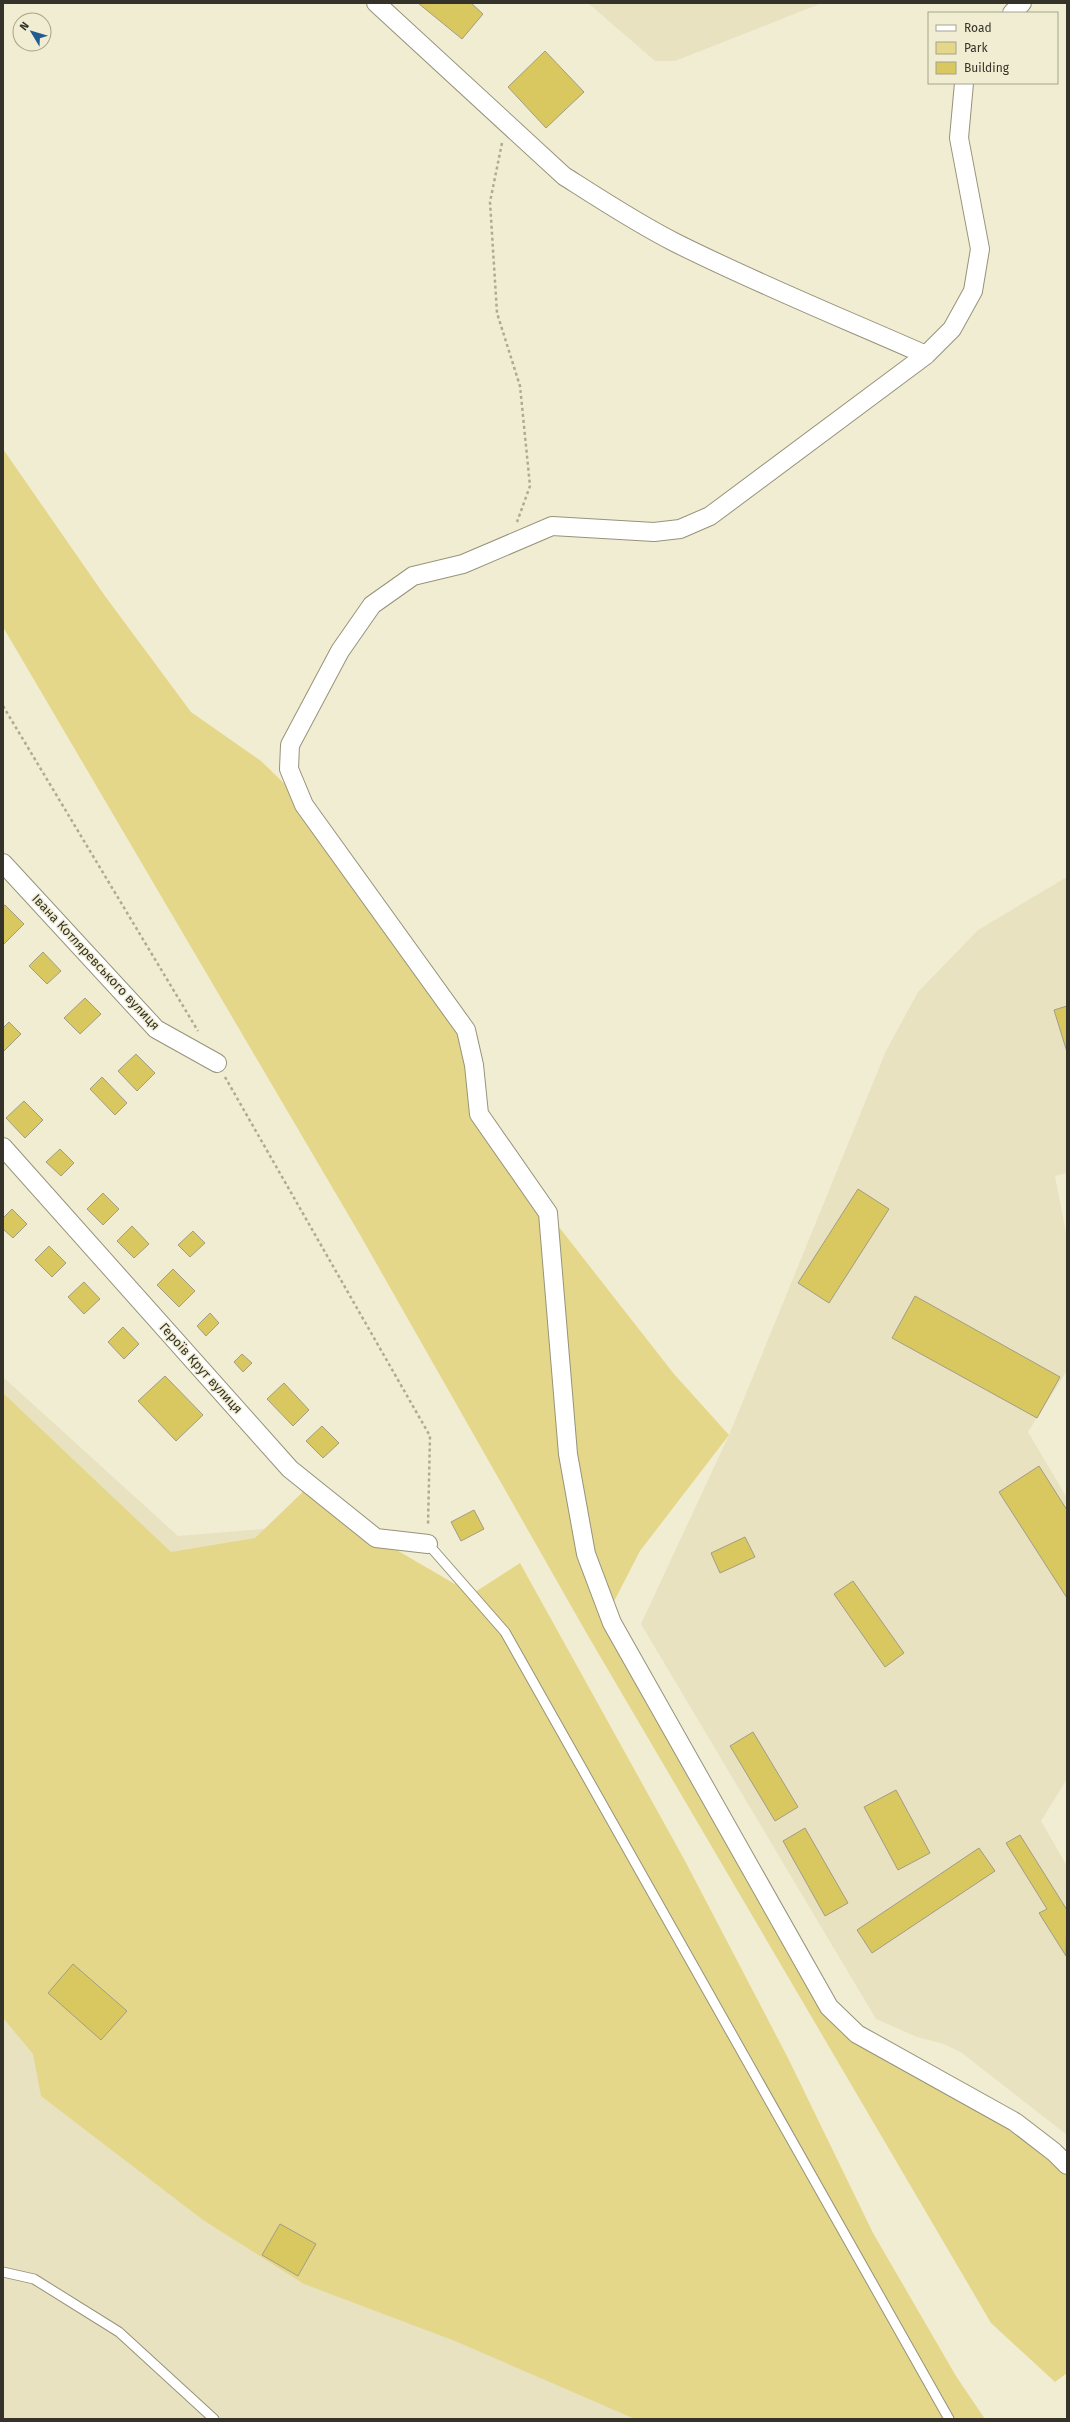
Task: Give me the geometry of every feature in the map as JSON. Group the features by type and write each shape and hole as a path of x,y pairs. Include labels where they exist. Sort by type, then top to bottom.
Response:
{"street":[{"path":"376,3 564,176 675,242 754,280 926,355"},
{"path":"1013,12 1022,3"},
{"path":"964,84 959,138 980,249 973,291 952,329 926,355 710,516 680,529 654,532 552,526 509,543 464,564 413,576 372,605 340,651 290,745 289,769 304,805 466,1030 474,1065 479,1114 548,1213 568,1454 586,1554 612,1623 829,2007 857,2034 1015,2122 1054,2152 1067,2165"},
{"name":"Івана Котляревського вулиця","path":"3,863 156,1029 217,1063"},
{"name":"Героїв Крут вулиця","path":"3,1147 290,1469 376,1538 428,1544"}],"lane":[{"path":"428,1544 505,1632 949,2419"},
{"path":"3,2272 34,2280 119,2332 214,2419"}],"path":[{"path":"506,122 490,202 497,313 520,386 530,486 509,543"},
{"path":"3,706 201,1036"},
{"path":"217,1063 430,1436 428,1544"}],"shaded area":[{"path":"588,3 822,3 675,61 655,61"},
{"path":"1067,877 1067,1173 1055,1176 1067,1238 1067,1371 1028,1432 1067,1498 1067,1779 1041,1821 1067,1866 1067,2135 962,2053 944,2044 917,2037 876,2019 641,1624 729,1435 886,1051 918,992 978,930"},
{"path":"3,1377 178,1536 298,1526 929,2419 3,2419"}],"green space":[{"path":"3,449 105,596 191,712 261,761 293,792 466,1030 475,1113 548,1213 674,1374 729,1435 640,1551 608,1613 829,2007 1015,2122 1067,2165 1067,2373 1055,2382 991,2323 587,1634 359,1233 3,627"},
{"path":"3,1393 171,1552 255,1538 310,1485 376,1538 472,1594 520,1563 684,1859 788,2058 873,2233 956,2376 985,2419 635,2419 455,2341 304,2284 203,2220 41,2096 33,2054 3,2018"}],"building":[{"path":"418,3 471,3 483,14 462,39"},
{"path":"545,51 584,92 546,128 508,87"},
{"path":"5,905 24,924 3,945 3,906"},
{"path":"43,952 61,971 47,984 29,966"},
{"path":"85,998 101,1014 80,1034 64,1018"},
{"path":"1067,1006 1067,1052 1054,1010"},
{"path":"9,1022 21,1034 3,1052 3,1028"},
{"path":"136,1054 155,1073 137,1091 118,1071"},
{"path":"102,1077 127,1103 115,1115 90,1089"},
{"path":"24,1101 43,1120 25,1138 6,1118"},
{"path":"60,1149 74,1163 61,1176 46,1162"},
{"path":"858,1189 889,1209 829,1303 798,1283"},
{"path":"103,1193 119,1209 103,1225 87,1209"},
{"path":"12,1209 27,1224 13,1238 3,1229 3,1218"},
{"path":"132,1226 149,1244 134,1258 117,1241"},
{"path":"193,1231 205,1243 190,1257 178,1245"},
{"path":"49,1246 66,1263 52,1277 35,1260"},
{"path":"173,1269 195,1291 179,1307 157,1285"},
{"path":"84,1282 100,1299 84,1314 68,1297"},
{"path":"915,1296 1060,1377 1037,1418 892,1338"},
{"path":"210,1313 219,1323 206,1336 197,1326"},
{"path":"123,1327 139,1344 124,1359 108,1342"},
{"path":"242,1354 252,1363 243,1372 234,1362"},
{"path":"165,1376 203,1415 176,1441 138,1401"},
{"path":"284,1383 309,1410 293,1426 267,1399"},
{"path":"322,1426 339,1443 323,1458 306,1441"},
{"path":"1039,1466 1067,1510 1067,1598 999,1492"},
{"path":"474,1510 484,1529 461,1541 451,1522"},
{"path":"745,1537 755,1557 720,1573 711,1553"},
{"path":"853,1581 904,1653 885,1667 834,1594"},
{"path":"753,1732 798,1807 775,1821 730,1746"},
{"path":"896,1790 930,1853 898,1870 864,1807"},
{"path":"805,1828 848,1903 825,1916 783,1841"},
{"path":"1020,1835 1067,1910 1066,1956 1039,1913 1047,1909 1006,1843"},
{"path":"979,1848 995,1871 872,1953 857,1930"},
{"path":"73,1964 127,2011 101,2040 48,1993"},
{"path":"280,2224 316,2244 298,2276 262,2255"}]}
